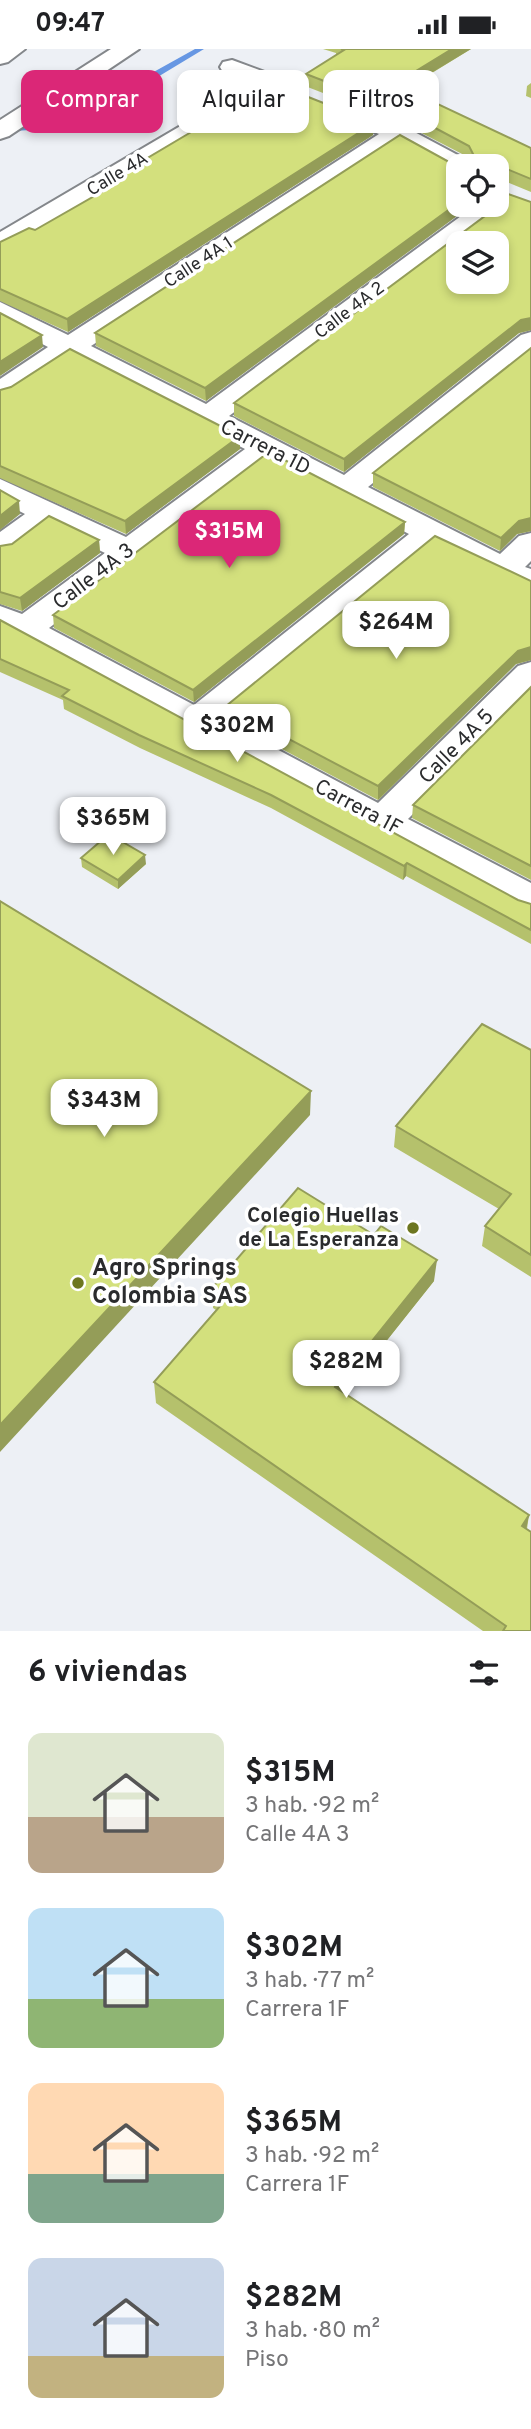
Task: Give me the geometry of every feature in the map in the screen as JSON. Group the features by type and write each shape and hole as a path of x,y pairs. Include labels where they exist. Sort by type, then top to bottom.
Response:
{"main road":[{"path":"0,57 13,49"},
{"path":"7,126 127,49"},
{"path":"232,67 239,70"},
{"name":"Calle 4A","path":"0,244 187,133"},
{"path":"398,133 446,159"},
{"name":"Calle 4A 1","path":"0,392 398,133"},
{"name":"Calle 4A 2","path":"207,418 477,217"},
{"name":"Carrera 1D","path":"0,311 517,576"},
{"path":"345,489 531,341"},
{"name":"Calle 4A 3","path":"12,623 128,551 266,448"},
{"path":"0,489 128,551"},
{"path":"0,548 48,512"},
{"path":"197,722 430,533"},
{"path":"517,576 531,543"},
{"name":"Carrera 1F","path":"12,623 531,901"},
{"name":"Calle 4A 5","path":"383,821 531,674"}],"building":[{"path":"341,49 452,49 418,70 323,70 323,81 309,75 309,72 344,50"},
{"path":"309,97 323,103 323,133 358,133 67,319 0,289 0,242 29,228 35,230 103,191 97,188 190,133 309,133"},
{"path":"439,105 531,148 531,179 509,170 509,154 473,154 469,146 439,130"},
{"path":"400,135 446,160 446,212 205,388 95,333"},
{"path":"509,194 531,202 531,318 521,320 344,459 234,403 446,245 446,294 509,294 509,231 465,231 484,217 509,217"},
{"path":"0,313 42,335 0,362"},
{"path":"531,348 531,518 519,521 501,538 373,473"},
{"path":"70,349 240,436 125,521 0,466 0,390 11,387"},
{"path":"269,452 405,522 193,690 53,615"},
{"path":"0,490 19,501 0,516"},
{"path":"49,516 99,540 20,598 0,592 0,546 12,544"},
{"path":"435,536 531,581 531,647 518,651 378,786 226,706"},
{"path":"0,620 518,900 531,904 531,930 407,863 404,866 271,795 139,735 62,696 69,690 0,659"},
{"path":"531,687 531,866 413,805"},
{"path":"109,834 145,855 118,880 81,858"},
{"name":"Agro Springs Colombia SAS","path":"0,901 311,1091 0,1425"},
{"path":"482,1024 531,1050 531,1255 485,1226 511,1194 396,1126"},
{"path":"298,1188 374,1235 381,1226 437,1260 335,1387 529,1515 522,1526 531,1532 531,1631 503,1631 506,1626 154,1382 228,1297 213,1287"}],"waterway":[{"path":"0,125 14,129 27,128 153,76 200,49"}],"place":[{"name":"Colegio Huellas de La Esperanza","path":"413,1228"},
{"name":"Agro Springs Colombia SAS","path":"78,1283"}]}
